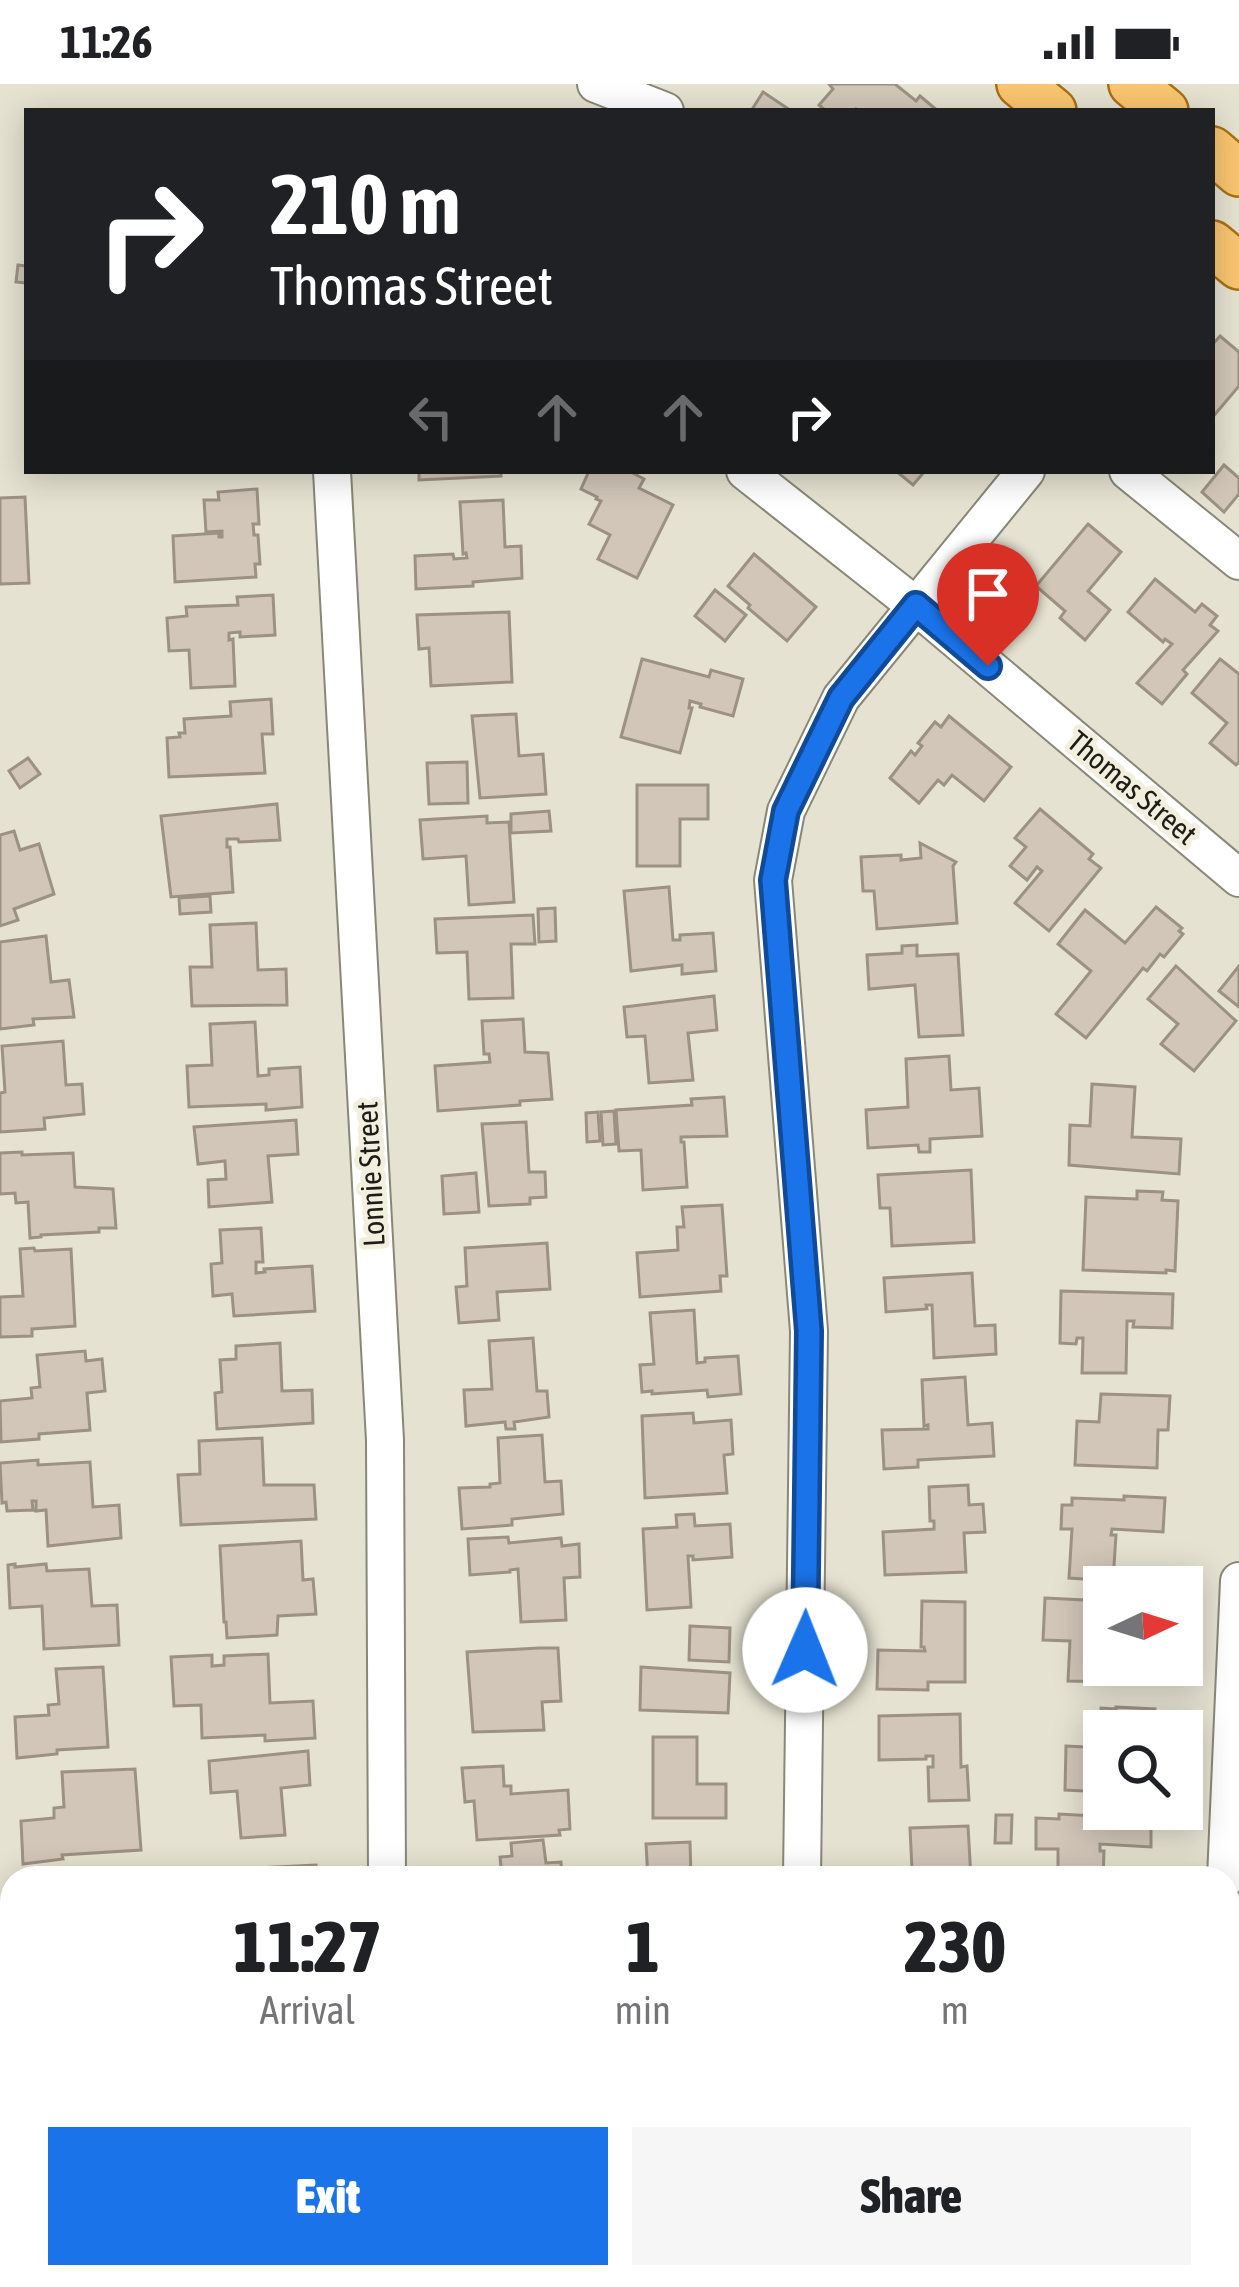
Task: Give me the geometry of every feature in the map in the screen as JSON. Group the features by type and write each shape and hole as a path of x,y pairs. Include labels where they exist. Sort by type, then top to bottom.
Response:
{"main road":[{"path":"1021,84 1049,108"},
{"path":"1132,84 1161,108"},
{"path":"1215,152 1239,172"}],"street":[{"path":"596,84 657,108"},
{"name":"Lonnie Street","path":"332,474 385,1440 387,1866"},
{"name":"Thomas Street","path":"749,474 916,605 1239,878"},
{"path":"802,1866 809,1331 773,880 786,811 841,698 1024,474"},
{"path":"1132,474 1239,562"},
{"path":"1227,1866 1239,1582"}],"building":[{"path":"829,84 895,84 934,108 822,108 819,105 833,89"},
{"path":"763,92 787,108 753,108"},
{"path":"18,265 24,266 24,283 16,282"},
{"path":"1220,336 1239,352 1239,386 1215,414 1215,342"},
{"path":"1224,465 1239,478 1239,494 1224,512 1202,492"},
{"path":"419,474 501,474 501,476 419,480"},
{"path":"588,474 635,474 644,479 639,488 673,505 637,578 598,559 610,535 589,524 601,501 581,489"},
{"path":"900,474 922,474 913,485"},
{"path":"257,489 259,524 253,524 260,564 255,564 256,577 175,582 173,536 219,533 222,537 222,531 206,532 204,500 219,500 218,492"},
{"path":"25,497 29,583 0,584 0,498"},
{"path":"503,500 505,547 521,546 522,578 416,589 415,556 467,558 460,502"},
{"path":"1088,524 1121,552 1088,591 1110,610 1085,640 1060,618 1065,611 1036,586"},
{"path":"754,554 816,607 787,641 728,586"},
{"path":"1155,579 1195,612 1202,604 1217,616 1210,625 1218,631 1183,670 1187,674 1162,704 1137,683 1172,644 1163,642 1128,612"},
{"path":"715,590 746,615 725,641 695,616"},
{"path":"273,595 275,635 229,633 235,686 191,688 189,650 169,651 167,618 187,616 186,607 238,605 237,597"},
{"path":"509,612 512,682 431,686 429,648 419,649 417,615"},
{"path":"642,659 709,677 711,670 743,679 733,716 690,701 680,753 621,737"},
{"path":"1220,659 1239,674 1236,765 1210,743 1227,723 1192,693"},
{"path":"271,699 273,734 262,734 265,773 169,777 167,738 185,733 184,719 231,716 230,702"},
{"path":"516,714 519,756 543,754 546,794 480,798 472,716"},
{"path":"949,716 1011,767 984,801 952,775 944,785 938,780 919,803 890,778 911,751 915,755 922,746 918,743 935,722 941,727"},
{"path":"28,758 40,774 20,788 9,771"},
{"path":"467,762 468,803 429,804 427,763"},
{"path":"637,785 708,785 708,819 680,819 680,866 637,866"},
{"path":"277,804 280,840 227,839 233,892 171,897 161,816"},
{"path":"1040,809 1093,854 1089,859 1101,868 1049,931 1015,903 1042,871 1037,867 1027,880 1010,866 1026,847 1015,838"},
{"path":"549,811 551,831 511,833 511,814"},
{"path":"487,816 487,823 509,822 514,902 469,905 466,856 423,859 420,820"},
{"path":"14,831 20,850 39,844 54,894 14,909 18,920 0,926 0,835"},
{"path":"920,843 956,862 957,923 877,929 874,891 863,891 861,857 921,858"},
{"path":"669,887 673,940 680,940 680,935 713,933 716,971 682,974 682,965 631,971 624,891"},
{"path":"210,896 211,912 180,914 179,898"},
{"path":"1156,907 1183,934 1164,957 1160,954 1147,971 1143,968 1086,1038 1056,1014 1091,971 1058,944 1085,910 1125,943"},
{"path":"555,908 556,941 539,942 538,909"},
{"path":"533,915 535,944 511,944 513,998 469,999 467,952 437,953 435,919"},
{"path":"256,923 258,970 286,969 287,1005 192,1006 190,967 212,967 210,925"},
{"path":"46,936 51,982 69,980 74,1017 33,1019 34,1025 0,1029 0,942"},
{"path":"917,945 917,956 958,954 963,1035 919,1037 915,985 869,989 867,955 902,953 902,946"},
{"path":"1176,966 1236,1021 1194,1071 1161,1044 1178,1024 1148,999"},
{"path":"1239,966 1239,1007 1219,991"},
{"path":"714,996 717,1030 688,1033 693,1080 649,1083 645,1036 627,1037 624,1007"},
{"path":"523,1019 525,1052 548,1053 552,1099 438,1111 435,1066 490,1062 489,1054 484,1054 482,1021"},
{"path":"255,1022 258,1076 269,1075 269,1069 300,1067 302,1107 189,1107 187,1066 212,1065 210,1024"},
{"path":"63,1041 66,1085 82,1084 84,1114 44,1118 45,1129 0,1132 0,1093 5,1092 2,1046"},
{"path":"949,1056 951,1090 979,1088 982,1136 930,1139 930,1152 919,1152 918,1145 868,1148 866,1110 908,1107 906,1059"},
{"path":"1092,1084 1135,1087 1132,1137 1181,1139 1179,1174 1069,1165 1070,1125 1090,1126"},
{"path":"724,1097 727,1136 681,1137 687,1187 643,1190 641,1150 619,1151 616,1110 692,1105 691,1099"},
{"path":"614,1111 616,1144 603,1145 601,1112"},
{"path":"598,1112 600,1141 587,1142 586,1113"},
{"path":"296,1120 298,1154 268,1156 272,1202 209,1207 208,1180 226,1179 225,1161 198,1164 194,1127"},
{"path":"526,1122 529,1172 545,1172 546,1197 530,1198 530,1204 489,1206 482,1124"},
{"path":"0,1153 73,1153 75,1187 113,1189 116,1228 30,1238 28,1202 16,1203 15,1193 0,1194"},
{"path":"971,1170 974,1242 892,1246 890,1208 880,1208 878,1175"},
{"path":"476,1173 479,1212 444,1214 442,1176"},
{"path":"1137,1191 1163,1192 1162,1200 1178,1201 1175,1271 1083,1270 1086,1197 1137,1199"},
{"path":"722,1205 727,1276 720,1276 721,1291 640,1297 637,1253 678,1250 677,1227 684,1227 682,1207"},
{"path":"261,1228 263,1262 256,1262 256,1273 312,1266 315,1311 234,1316 232,1294 213,1296 211,1264 222,1263 220,1230"},
{"path":"547,1243 550,1289 497,1292 499,1320 459,1323 456,1287 467,1286 465,1248"},
{"path":"20,1249 71,1249 75,1326 32,1329 32,1336 0,1337 0,1297 23,1296"},
{"path":"972,1273 975,1326 995,1325 996,1354 934,1358 932,1305 886,1312 884,1278"},
{"path":"1061,1291 1173,1294 1172,1328 1133,1327 1134,1321 1127,1321 1126,1373 1082,1373 1083,1338 1077,1338 1076,1344 1060,1343"},
{"path":"694,1310 697,1363 738,1356 741,1394 708,1397 707,1390 642,1392 640,1365 654,1364 650,1313"},
{"path":"533,1338 537,1391 547,1391 549,1417 514,1422 515,1429 506,1429 505,1422 466,1426 464,1390 492,1389 489,1341"},
{"path":"280,1343 282,1391 312,1390 313,1423 217,1429 220,1360 236,1359 236,1346"},
{"path":"85,1351 86,1361 102,1359 105,1391 87,1393 90,1430 1,1442 0,1401 32,1398 31,1388 40,1387 37,1355"},
{"path":"965,1377 968,1425 992,1423 994,1456 918,1460 918,1467 884,1469 882,1430 928,1429 924,1426 922,1380"},
{"path":"1101,1394 1170,1396 1168,1430 1158,1430 1157,1468 1075,1465 1077,1421 1099,1422"},
{"path":"693,1413 694,1423 731,1420 733,1454 724,1455 727,1493 645,1498 642,1416"},
{"path":"542,1435 545,1482 561,1481 563,1514 462,1529 459,1488 500,1483 498,1438"},
{"path":"262,1438 264,1485 314,1485 316,1519 181,1525 178,1475 200,1474 199,1441"},
{"path":"38,1460 38,1465 90,1462 93,1507 119,1505 121,1538 48,1546 46,1510 36,1511 36,1501 32,1501 33,1510 7,1511 6,1502 2,1503 0,1463"},
{"path":"968,1485 969,1505 983,1504 985,1532 964,1533 966,1572 885,1575 883,1532 934,1529 929,1487"},
{"path":"1124,1496 1165,1498 1163,1532 1112,1529 1111,1535 1116,1535 1114,1566 1083,1566 1083,1579 1069,1578 1072,1529 1061,1529 1062,1505 1072,1505 1072,1498 1124,1500"},
{"path":"694,1514 695,1526 730,1524 732,1557 693,1560 688,1556 691,1607 647,1610 643,1529 677,1527 676,1515"},
{"path":"508,1537 509,1543 561,1538 562,1546 579,1544 580,1577 564,1578 566,1620 521,1622 518,1569 470,1575 468,1539"},
{"path":"301,1541 303,1580 313,1579 316,1614 278,1616 277,1635 227,1638 220,1546"},
{"path":"46,1564 47,1571 89,1569 92,1606 117,1605 119,1645 44,1649 42,1606 10,1608 8,1565"},
{"path":"1045,1598 1083,1600 1083,1681 1068,1681 1070,1641 1043,1640"},
{"path":"922,1601 965,1602 965,1682 928,1682 928,1690 877,1689 878,1650 925,1651 921,1647"},
{"path":"690,1626 730,1628 729,1662 689,1660"},
{"path":"558,1648 561,1701 542,1702 544,1730 473,1732 467,1652"},
{"path":"268,1654 270,1703 313,1701 315,1738 202,1738 201,1705 174,1706 171,1657 212,1655 212,1666 224,1665 224,1656"},
{"path":"103,1667 108,1747 17,1758 15,1717 49,1715 48,1705 59,1704 56,1669"},
{"path":"641,1667 730,1673 728,1713 640,1710"},
{"path":"1116,1707 1155,1709 1101,1710"},
{"path":"960,1714 961,1767 967,1766 969,1800 929,1801 928,1767 933,1767 933,1756 879,1760 879,1716"},
{"path":"653,1737 697,1737 697,1784 726,1784 726,1818 653,1818"},
{"path":"1066,1746 1083,1747 1083,1791 1065,1790"},
{"path":"308,1751 310,1785 281,1788 285,1835 241,1838 237,1791 211,1793 209,1761"},
{"path":"503,1766 504,1786 511,1786 511,1794 568,1790 570,1829 559,1830 560,1835 477,1840 474,1801 465,1802 462,1768"},
{"path":"135,1769 141,1850 62,1855 63,1859 23,1864 21,1821 54,1818 54,1808 64,1807 62,1772"},
{"path":"1059,1814 1083,1815 1083,1830 1151,1830 1151,1847 1100,1844 1103,1866 1058,1866 1058,1849 1036,1849 1036,1818 1059,1819"},
{"path":"996,1815 1012,1815 1011,1843 995,1843"},
{"path":"968,1826 970,1866 912,1866 910,1828"},
{"path":"543,1840 546,1863 561,1862 561,1866 501,1866 500,1857 512,1856 511,1843"},
{"path":"690,1842 691,1866 647,1866 646,1844"}],"route":[{"path":"805,1650 809,1331 773,880 779,845 786,811 841,698 916,605 988,666"}]}
